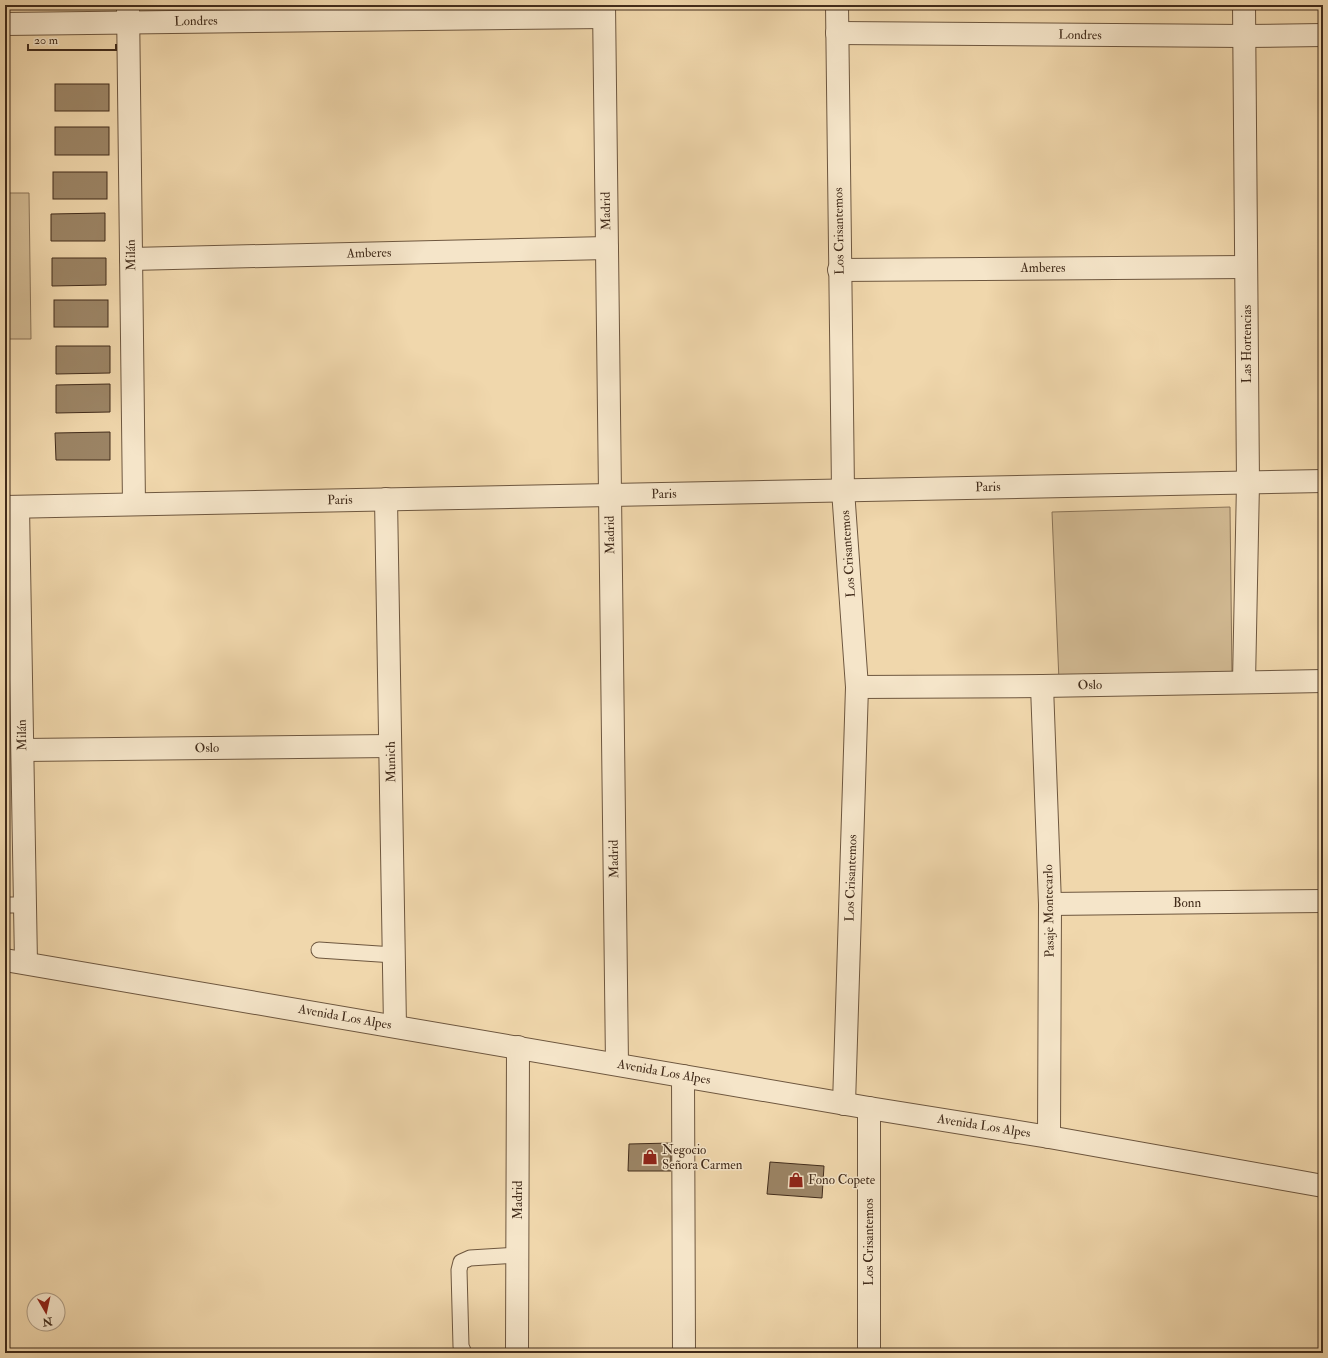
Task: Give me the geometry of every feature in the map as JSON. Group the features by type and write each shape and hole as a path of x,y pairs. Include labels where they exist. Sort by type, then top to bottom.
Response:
{"street":[{"name":"Los Crisantemos","path":"836,5 843,490 857,687 844,1104"},
{"name":"Las Hortencias","path":"1244,5 1248,483 1244,682"},
{"name":"Londres","path":"5,24 128,14 604,11"},
{"name":"Madrid","path":"604,11 617,1064"},
{"name":"Milán","path":"128,14 134,504"},
{"name":"Londres","path":"837,33 1244,36 1323,35"},
{"name":"Amberes","path":"131,259 606,248"},
{"name":"Amberes","path":"839,270 1246,267"},
{"name":"Paris","path":"12,507 1323,481"},
{"name":"Munich","path":"386,499 395,1026"},
{"name":"Milán","path":"12,507 13,654 23,750 16,905 26,963"},
{"name":"Oslo","path":"857,687 1042,686 1323,681"},
{"name":"Pasaje Montecarlo","path":"1042,686 1050,904 1048,1137"},
{"name":"Oslo","path":"23,750 390,746"},
{"name":"Bonn","path":"1050,904 1323,901"},
{"name":"Avenida Los Alpes","path":"5,960 844,1104 1048,1137 1323,1186"},
{"name":"Madrid","path":"517,1353 518,1047"},
{"path":"683,1076 684,1353"},
{"name":"Los Crisantemos","path":"869,1108 869,1353"}],"lane":[{"path":"319,950 394,955"},
{"path":"464,1353 461,1346 459,1270 461,1262 470,1258 518,1255"}],"shaded area":[{"path":"5,193 29,193 31,339 5,339"},
{"path":"1230,507 1232,677 1059,681 1052,512"},
{"path":"5,558 11,564 13,636 5,643"}],"building":[{"path":"55,84 109,84 109,111 55,111"},
{"path":"55,127 109,127 109,155 55,155"},
{"path":"53,172 107,172 107,199 53,199"},
{"path":"105,213 105,241 51,241 51,214"},
{"path":"52,258 106,258 106,285 52,286"},
{"path":"54,300 108,300 108,327 54,327"},
{"path":"56,346 110,346 110,373 56,374"},
{"path":"110,384 110,412 56,413 56,385"},
{"path":"5,421 8,421 8,449 5,449"},
{"path":"110,432 110,460 56,460 55,433"},
{"name":"Negocio Señora Carmen","path":"671,1143 671,1171 628,1171 629,1144"},
{"name":"Fono Copete","path":"770,1162 824,1166 822,1198 767,1194"}],"place":[{"name":"Negocio Señora Carmen","path":"650,1157"},
{"name":"Fono Copete","path":"796,1180"}]}
